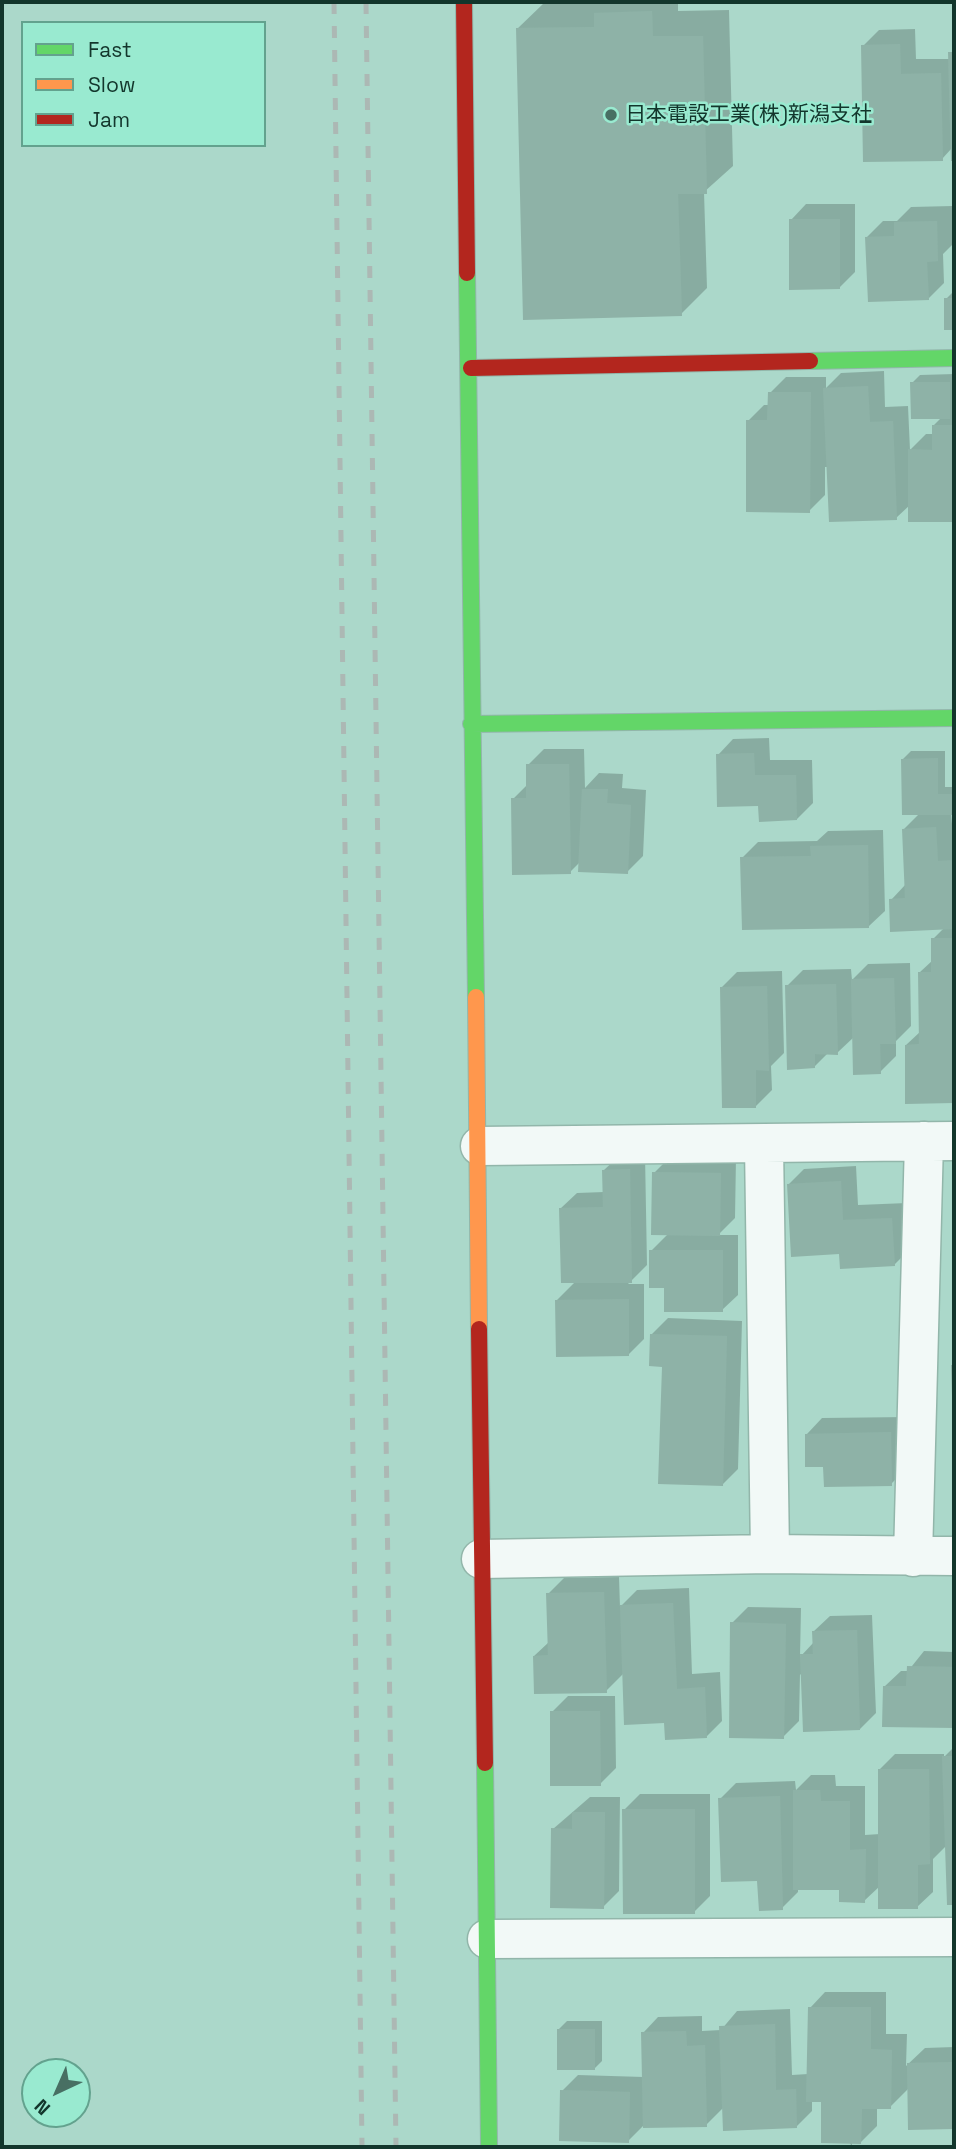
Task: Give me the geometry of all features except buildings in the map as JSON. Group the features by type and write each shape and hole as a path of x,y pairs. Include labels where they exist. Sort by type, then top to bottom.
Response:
{"street":[{"path":"464,2 471,368 471,724 480,1146 481,1559 489,2147"},
{"path":"471,368 954,358"},
{"path":"471,724 954,718"},
{"path":"480,1146 939,1141 913,1557"},
{"path":"764,1145 770,1555"},
{"path":"481,1559 770,1555 954,1556"},
{"path":"487,1939 954,1937"}],"railway":[{"path":"334,2 362,2147"},
{"path":"366,2 396,2147"}],"traffic: fast":[{"path":"467,273 476,997"},
{"path":"810,361 954,358"},
{"path":"471,724 954,718"},
{"path":"485,1763 489,2147"}],"traffic: slow":[{"path":"476,997 479,1329"}],"traffic: jam":[{"path":"464,2 467,273"},
{"path":"471,368 810,361"},
{"path":"479,1329 485,1763"}],"place":[{"name":"日本電設工業(株)新潟支社","path":"611,115"}]}
